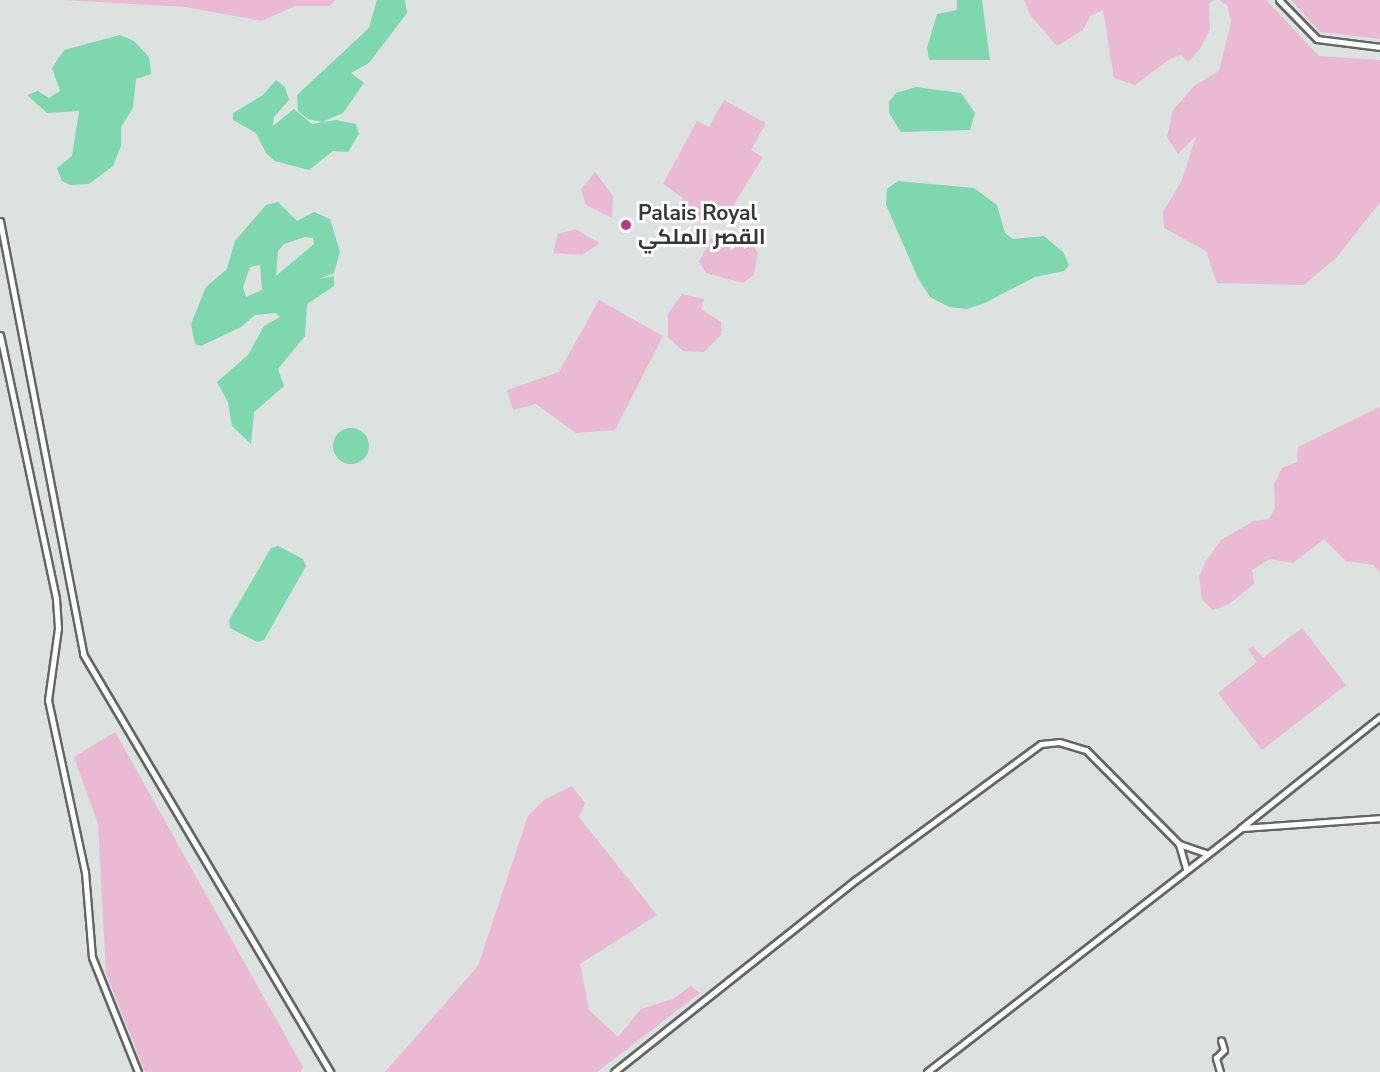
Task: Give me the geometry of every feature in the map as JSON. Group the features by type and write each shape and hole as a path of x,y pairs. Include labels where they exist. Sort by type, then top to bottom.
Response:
{"street":[{"path":"1279,0 1317,39 1380,47"},
{"path":"0,221 83,654 330,1072"},
{"path":"0,335 56,599 58,628 48,700 85,872 92,957 138,1072"},
{"path":"927,1072 1380,717"},
{"path":"614,1072 857,879 1041,744 1059,742 1086,750 1179,844 1206,853"},
{"path":"1240,828 1380,818"},
{"path":"1179,844 1186,868"},
{"path":"1220,1072 1216,1058 1224,1050 1221,1040"}],"shaded area":[{"path":"63,0 335,0 330,6 295,6 262,21 186,7"},
{"path":"377,0 405,0 407,13 369,63 351,73 364,83 343,113 322,122 308,119 298,111 297,95 369,28"},
{"path":"957,0 982,0 990,60 929,60 927,48 937,14 957,10"},
{"path":"1024,0 1214,0 1209,4 1210,30 1200,49 1188,62 1181,55 1170,59 1135,85 1114,78 1103,10 1090,16 1083,30 1057,46 1030,15"},
{"path":"1219,0 1266,0 1319,56 1380,60 1380,202 1337,257 1304,285 1217,283 1206,251 1164,228 1163,212 1182,180 1196,136 1178,154 1167,137 1173,110 1194,86 1219,71 1231,22 1227,5"},
{"path":"1291,0 1380,0 1380,39 1320,32"},
{"path":"120,35 134,41 149,57 151,74 136,79 133,108 121,127 121,146 113,166 89,184 70,185 62,181 57,168 72,156 79,111 47,113 27,95 38,91 49,98 60,91 52,68 64,50"},
{"path":"276,80 285,87 289,100 274,117 273,126 294,109 312,124 336,120 356,124 359,134 348,152 333,151 309,170 275,161 266,153 256,133 233,120 233,113 263,95"},
{"path":"916,87 961,93 975,113 970,130 901,132 889,113 889,102 896,93"},
{"path":"724,100 766,123 751,150 763,157 724,221 709,213 704,221 679,207 683,198 663,184 697,121 709,127"},
{"path":"595,172 613,196 612,218 586,205 581,189"},
{"path":"898,181 974,188 997,205 1005,233 1013,239 1044,236 1063,252 1069,265 1064,271 1035,277 985,303 967,309 949,307 930,297 918,278 886,205 887,189"},
{"path":"278,202 297,221 314,212 330,219 340,252 334,273 319,279 334,276 334,286 307,304 305,336 278,369 284,386 254,412 251,444 232,426 228,402 217,382 248,355 264,326 280,317 275,313 255,315 241,327 201,346 195,344 191,324 206,287 227,269 235,241 266,205","holes":["305,237 313,238 314,244 276,276 278,251 284,244","260,265 262,290 246,297 243,287 250,267"]},
{"path":"575,229 600,243 582,255 553,253 558,234"},
{"path":"732,230 749,236 758,254 754,275 743,283 706,273 699,262 711,239"},
{"path":"682,294 704,299 701,309 721,322 722,334 704,352 683,351 668,337 668,314"},
{"path":"599,300 663,336 615,430 576,433 536,404 513,410 507,390 559,372"},
{"path":"1380,407 1380,573 1374,565 1346,561 1324,539 1293,563 1270,559 1252,570 1254,584 1229,604 1213,610 1202,600 1199,576 1206,561 1221,540 1254,521 1269,519 1275,508 1274,484 1282,468 1297,462 1298,447"},
{"path":"351,428 363,434 369,446 363,458 351,464 339,458 333,446 339,434"},
{"path":"278,546 303,559 306,566 264,640 257,642 230,628 229,620 271,548"},
{"path":"1302,628 1346,685 1262,750 1218,693 1257,662 1248,649 1253,646 1263,658"},
{"path":"115,732 303,1067 301,1072 145,1072 106,973 98,824 74,757"},
{"path":"572,786 585,803 579,817 657,915 580,964 589,1010 618,1037 641,1009 673,999 691,986 700,993 597,1072 385,1072 478,966 528,816 545,799"}],"place":[{"name":"Palais Royal القصر الملكي","path":"626,225"}]}
